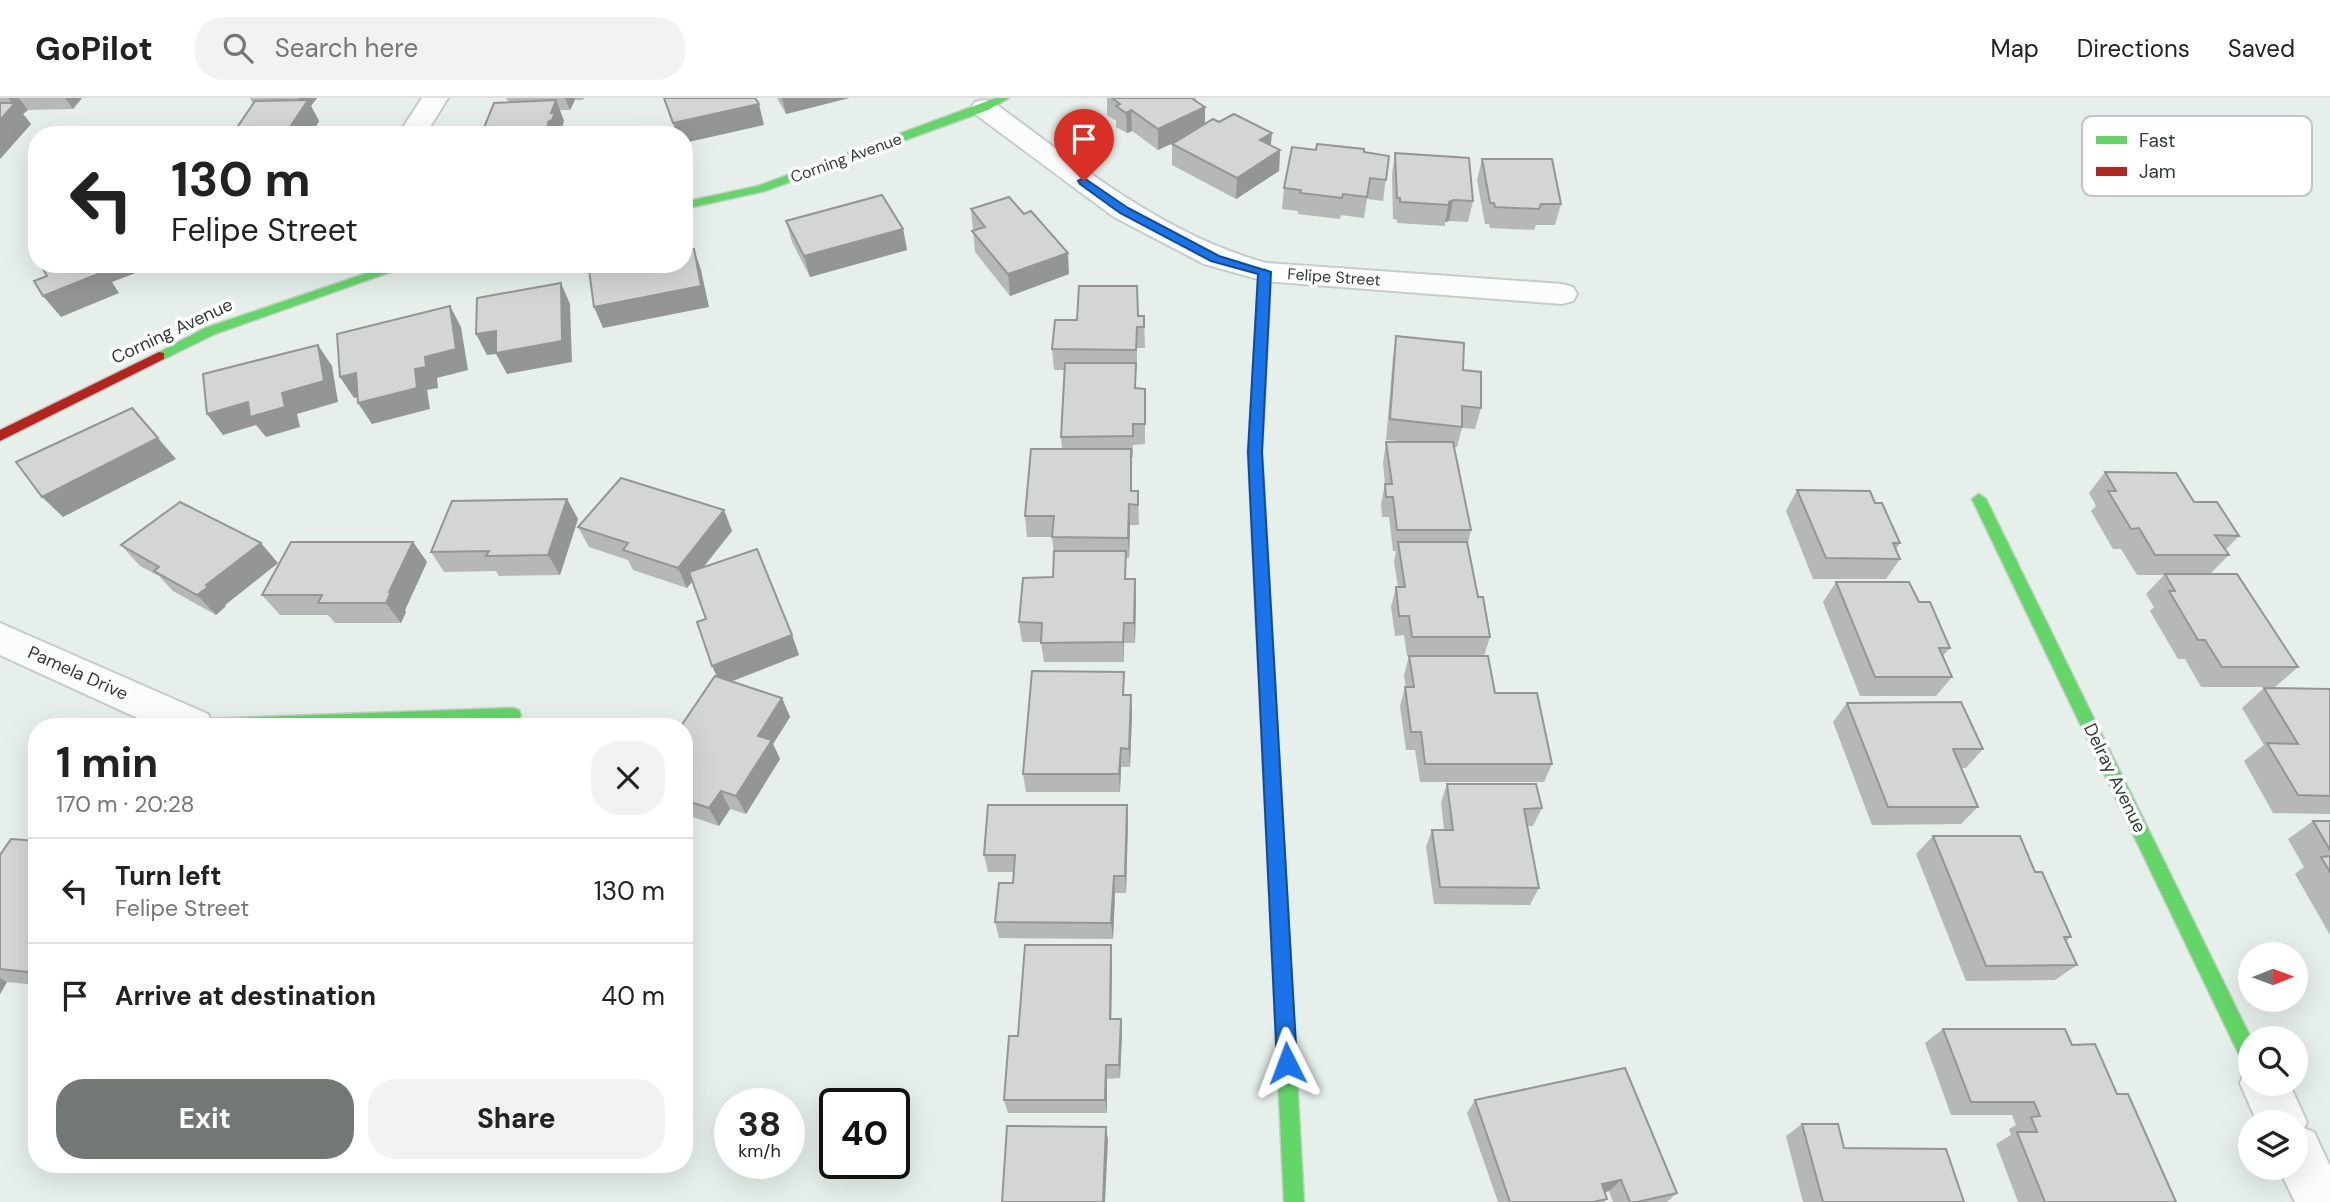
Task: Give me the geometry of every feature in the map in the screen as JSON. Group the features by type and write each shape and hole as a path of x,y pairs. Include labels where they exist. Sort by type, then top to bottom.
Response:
{"street":[{"path":"417,126 435,98"},
{"name":"Corning Avenue","path":"693,204 761,189 994,103"},
{"name":"Felipe Street","path":"994,103 1124,211 1215,258 1265,272 1562,294"},
{"path":"1265,272 1255,452 1294,1202"},
{"name":"Corning Avenue","path":"0,436 210,331 373,273"},
{"name":"Delray Avenue","path":"1979,499 2238,1031"},
{"name":"Pamela Drive","path":"0,638 176,718"},
{"path":"429,718 513,715"},
{"path":"2308,1175 2321,1202"}],"building":[{"path":"664,98 755,98 759,104 673,123"},
{"path":"1112,98 1191,98 1205,107 1158,129 1131,110 1126,113 1116,106 1120,104"},
{"path":"308,100 291,126 238,126 255,101"},
{"path":"556,100 551,113 555,112 548,126 485,126 494,103"},
{"path":"0,103 15,103 0,120"},
{"path":"1234,114 1272,133 1260,140 1280,150 1237,178 1172,144 1213,119 1219,122"},
{"path":"1317,144 1364,149 1364,152 1389,156 1386,180 1370,178 1367,197 1343,194 1342,198 1300,193 1301,190 1284,188 1292,147 1316,150"},
{"path":"1395,153 1469,158 1473,201 1453,200 1449,205 1400,202 1400,198 1397,198"},
{"path":"1482,159 1552,159 1561,204 1541,204 1539,209 1495,207 1494,203 1490,203"},
{"path":"882,195 903,229 804,256 786,221"},
{"path":"1009,197 1024,214 1031,211 1068,253 1008,274 972,231 985,227 971,209"},
{"path":"693,249 701,286 594,307 589,273 693,273"},
{"path":"45,273 100,273 43,296 34,281 47,276"},
{"path":"561,283 562,341 496,353 496,331 476,334 477,298"},
{"path":"1079,286 1137,286 1138,316 1144,316 1144,327 1137,327 1136,350 1052,349 1055,320 1077,320"},
{"path":"450,306 456,349 425,357 426,367 415,369 417,388 358,403 356,373 340,377 337,334"},
{"path":"1396,336 1464,343 1463,370 1481,372 1481,408 1462,406 1462,427 1390,419"},
{"path":"318,345 324,381 282,393 285,407 250,417 248,402 207,414 203,374"},
{"path":"1065,363 1136,363 1135,388 1145,389 1145,424 1133,424 1133,436 1061,437"},
{"path":"132,408 158,438 42,497 16,462"},
{"path":"1386,442 1453,442 1471,530 1397,530 1393,497 1386,497 1385,484 1392,484"},
{"path":"1031,449 1131,449 1131,491 1138,491 1138,505 1129,504 1128,538 1052,537 1054,516 1025,516"},
{"path":"2105,472 2176,473 2194,502 2217,502 2239,536 2215,535 2229,555 2155,555 2139,528 2131,529 2108,491 2116,491"},
{"path":"621,478 724,510 678,568 623,550 628,543 578,527"},
{"path":"1797,490 1870,491 1875,503 1882,503 1900,543 1893,543 1900,559 1826,558"},
{"path":"567,499 548,555 486,556 489,551 431,552 452,501"},
{"path":"180,502 261,543 197,595 154,571 159,567 121,545"},
{"path":"291,542 413,542 386,603 318,603 322,595 262,595"},
{"path":"1398,542 1467,542 1478,597 1483,597 1490,637 1412,637 1409,616 1399,616 1396,587 1405,587"},
{"path":"757,549 792,635 712,666 697,622 706,619 689,572"},
{"path":"1054,551 1126,551 1125,579 1135,579 1134,623 1124,623 1123,642 1041,643 1042,623 1019,622 1023,578 1053,577"},
{"path":"2165,574 2237,574 2298,667 2222,667 2205,640 2198,640 2169,591 2175,591"},
{"path":"1836,582 1909,582 1919,602 1930,602 1950,648 1939,648 1952,677 1875,677"},
{"path":"1409,656 1488,656 1495,693 1537,693 1552,764 1425,764 1421,732 1411,732 1405,687 1414,687"},
{"path":"1032,671 1124,672 1123,695 1131,695 1129,749 1121,748 1119,774 1023,774"},
{"path":"715,676 782,698 758,736 772,740 736,796 721,791 709,808 693,803 693,718 686,718"},
{"path":"2264,688 2330,689 2330,796 2298,795 2267,743 2298,744"},
{"path":"1961,702 1983,749 1953,749 1978,807 1888,807 1847,703"},
{"path":"1447,784 1536,784 1542,808 1524,809 1539,888 1440,887 1432,830 1453,830"},
{"path":"988,805 1127,805 1125,876 1114,876 1111,923 995,922 999,883 1013,883 1015,855 984,855"},
{"path":"2313,821 2330,821 2330,850"},
{"path":"1933,836 2020,836 2035,872 2042,872 2071,937 2064,937 2077,965 1986,966"},
{"path":"11,839 28,840 28,972 0,969 0,855"},
{"path":"2330,856 2330,872 2321,857"},
{"path":"1025,945 1111,945 1110,1019 1121,1019 1119,1065 1106,1065 1105,1100 1004,1100 1009,1036 1018,1036"},
{"path":"1943,1029 2065,1029 2072,1045 2095,1044 2117,1094 2128,1094 2176,1202 2045,1202 2017,1132 2037,1132 2031,1117 2040,1116 2034,1102 1971,1102"},
{"path":"1625,1068 1677,1193 1630,1202 1621,1180 1602,1184 1607,1199 1593,1202 1510,1202 1475,1100"},
{"path":"1802,1124 1838,1124 1844,1148 1946,1149 1964,1202 1823,1202"},
{"path":"1007,1126 1106,1127 1103,1202 1002,1202"}],"traffic: fast":[{"path":"693,204 761,189 984,108 1004,98"},
{"path":"1265,272 1255,452 1294,1202"},
{"path":"159,356 210,331 381,273"},
{"path":"1979,499 2238,1031"},
{"path":"429,718 513,715"}],"traffic: jam":[{"path":"0,436 159,356"}],"route":[{"path":"1084,181 1124,211 1215,258 1265,272 1255,452 1287,1063"}]}
